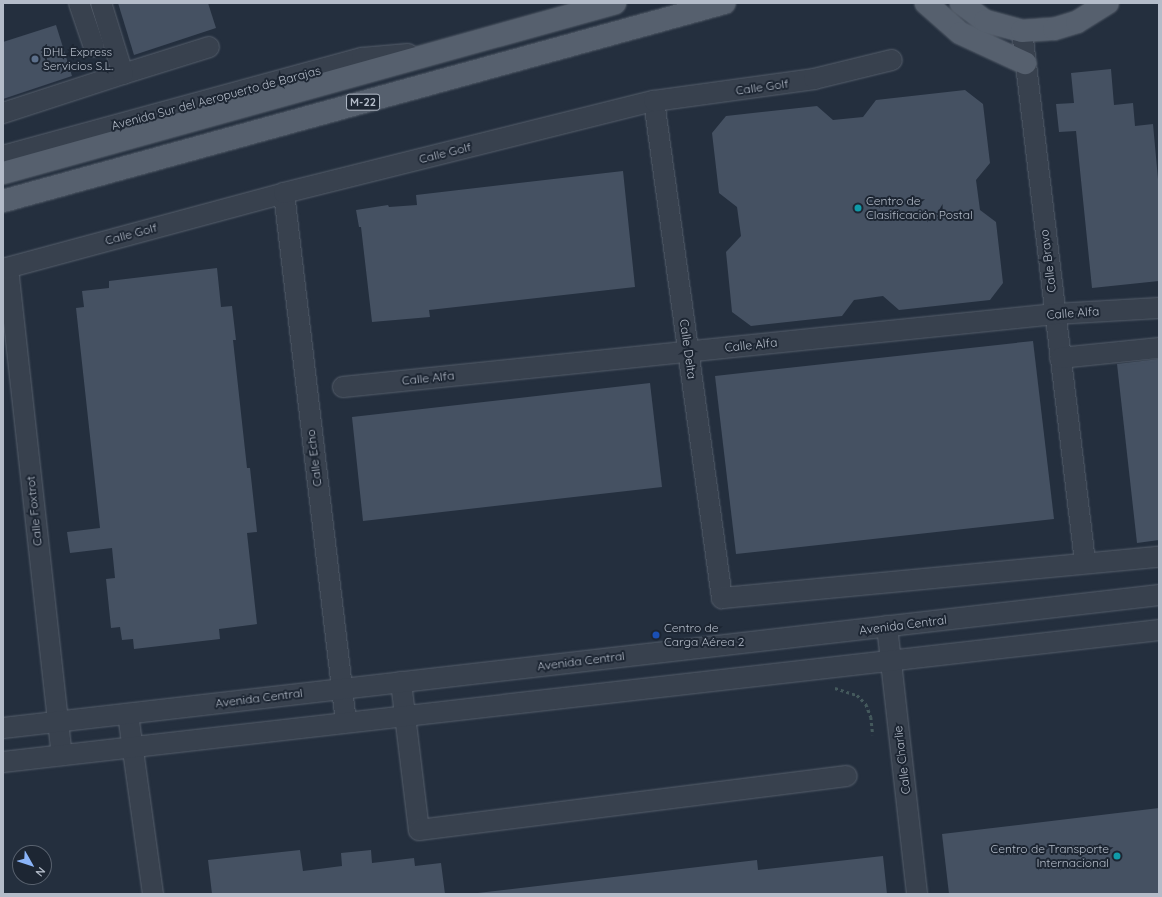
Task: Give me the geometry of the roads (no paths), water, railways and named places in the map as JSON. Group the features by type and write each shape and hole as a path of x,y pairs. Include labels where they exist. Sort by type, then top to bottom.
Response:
{"main road":[{"name":"M-22","path":"3,173 432,52 615,3"},
{"name":"M-22","path":"3,201 724,3"},
{"path":"926,3 960,33 1024,63"},
{"path":"961,3 986,22 1022,31 1054,29 1077,22 1108,3"}],"street":[{"path":"79,3 94,47"},
{"path":"101,3 123,74"},
{"name":"Calle Bravo","path":"1022,31 1024,63 1085,562"},
{"path":"3,113 209,46"},
{"name":"Avenida Sur del Aeropuerto de Barajas","path":"3,156 362,58 432,52"},
{"name":"Calle Golf","path":"5,269 284,193 654,101 814,79 892,60"},
{"name":"Calle Delta","path":"654,101 722,598 1085,562"},
{"name":"Calle Echo","path":"284,193 346,722"},
{"name":"Calle Foxtrot","path":"5,269 62,755"},
{"name":"Calle Alfa","path":"343,387 1055,314 1159,308"},
{"path":"1060,358 1159,348"},
{"path":"1085,562 1159,557"},
{"name":"Avenida Central","path":"3,728 1159,595"},
{"name":"Calle Charlie","path":"887,626 917,894"},
{"path":"3,762 1159,630"},
{"path":"401,682 419,830 847,776"},
{"path":"128,714 153,894"}],"place":[{"name":"DHL Express Servicios S.L.","path":"35,59"},
{"name":"Centro de Clasificación Postal","path":"858,208"},
{"name":"Centro de Carga Aérea 2","path":"656,635"},
{"name":"Centro de Transporte Internacional","path":"1117,856"}]}
